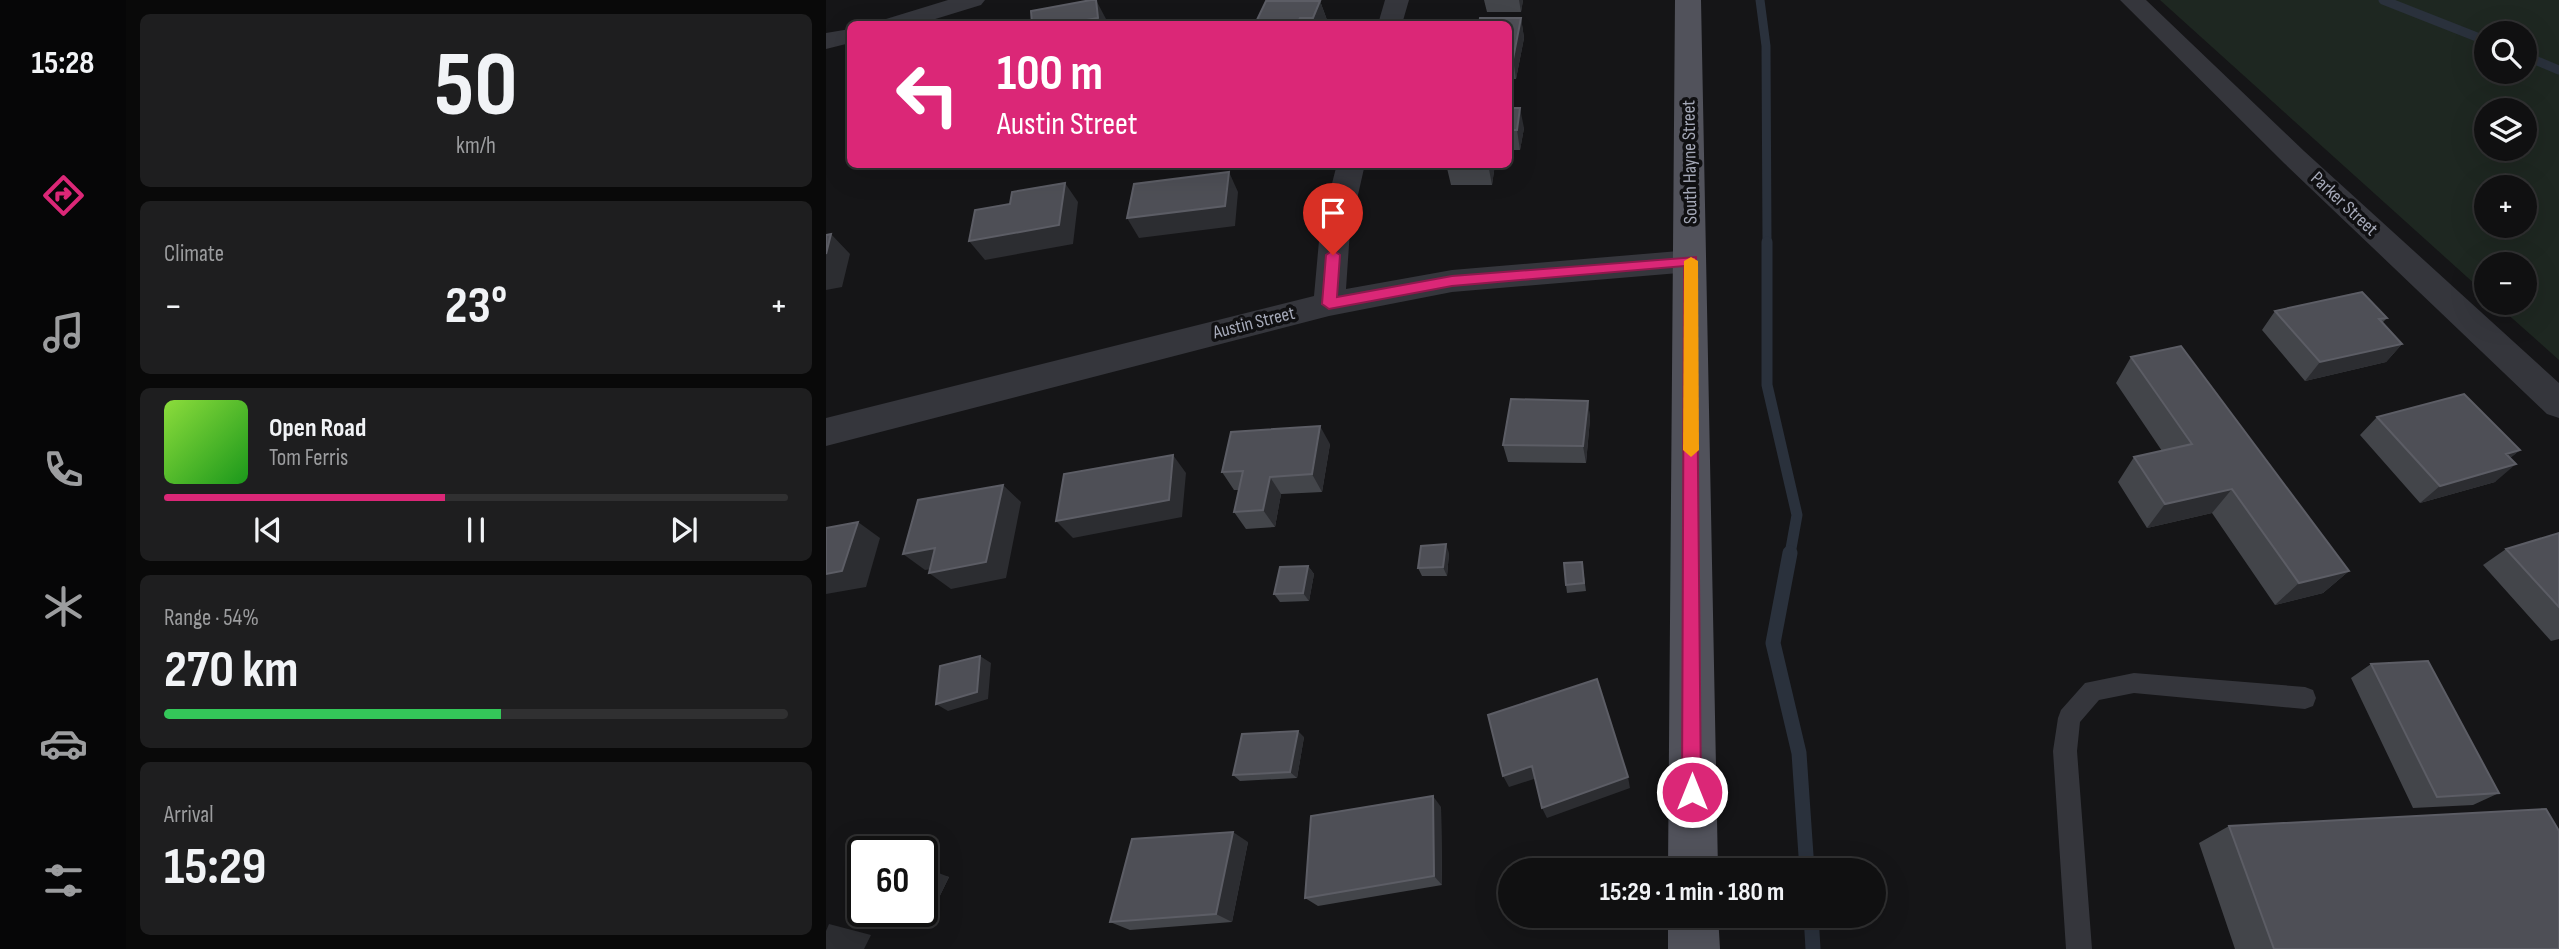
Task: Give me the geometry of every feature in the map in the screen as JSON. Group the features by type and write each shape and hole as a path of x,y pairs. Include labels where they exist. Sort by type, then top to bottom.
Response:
{"main road":[{"name":"South Hayne Street","path":"1688,0 1693,858"},
{"path":"1693,928 1694,949"}],"street":[{"path":"905,21 973,0"},
{"path":"1391,21 1397,0"},
{"name":"Parker Street","path":"2132,0 2294,157 2559,404"},
{"path":"826,41 847,37"},
{"path":"1329,304 1335,230 1350,168"},
{"name":"Austin Street","path":"826,432 926,409 1329,304 1452,281 1691,261"}],"lane":[{"path":"2079,949 2065,751 2069,718 2093,690 2134,682 2305,698"}],"shaded area":[{"path":"2160,0 2559,0 2559,360 2508,315 2537,315 2537,252 2474,252 2474,283"}],"building":[{"path":"1096,0 1098,18 1080,21 1032,21 1031,11"},
{"path":"1266,1 1320,1 1313,18 1300,18 1298,21 1256,21"},
{"path":"1480,18 1521,18 1513,59 1512,21 1480,21"},
{"path":"1512,108 1520,108 1517,130 1512,130"},
{"path":"1229,172 1225,206 1127,218 1134,184"},
{"path":"1065,183 1059,225 969,241 975,210 1010,204 1012,192"},
{"path":"831,234 826,254 826,235"},
{"path":"2362,292 2387,318 2379,319 2402,344 2320,362 2275,311"},
{"path":"2181,346 2349,571 2299,583 2232,489 2165,504 2134,457 2192,444 2131,357"},
{"path":"2464,394 2520,450 2506,454 2516,464 2440,486 2377,417"},
{"path":"1511,399 1588,401 1583,446 1503,445"},
{"path":"1320,426 1312,474 1270,477 1263,510 1234,512 1243,471 1222,472 1231,432"},
{"path":"1173,455 1169,500 1056,521 1064,474"},
{"path":"1003,485 986,562 929,573 935,548 903,554 918,500"},
{"path":"858,522 842,571 826,574 826,528"},
{"path":"2559,533 2559,607 2506,549"},
{"path":"1446,544 1443,567 1418,568 1421,546"},
{"path":"1582,562 1584,583 1566,585 1564,563"},
{"path":"1308,566 1303,593 1274,594 1280,567"},
{"path":"980,656 977,692 936,704 940,666"},
{"path":"2428,661 2499,793 2437,797 2371,664"},
{"path":"1597,679 1628,777 1542,808 1532,766 1503,776 1488,715"},
{"path":"1298,731 1290,772 1233,775 1242,734"},
{"path":"1433,796 1434,876 1305,898 1311,816"},
{"path":"2546,809 2559,831 2559,949 2274,949 2229,826"},
{"path":"1233,832 1216,914 1110,922 1132,839"}],"waterway":[{"path":"1760,0 1766,46 1767,244"},
{"path":"2383,0 2474,36"},
{"path":"2537,61 2559,70"},
{"path":"1767,244 1767,385 1797,515 1790,554"},
{"path":"1790,553 1773,643 1799,753 1806,858"},
{"path":"1812,928 1813,949"}],"slow traffic":[{"path":"1691,261 1691,450"}],"route":[{"path":"1333,255 1329,304 1452,281 1691,261 1692,792"}]}
